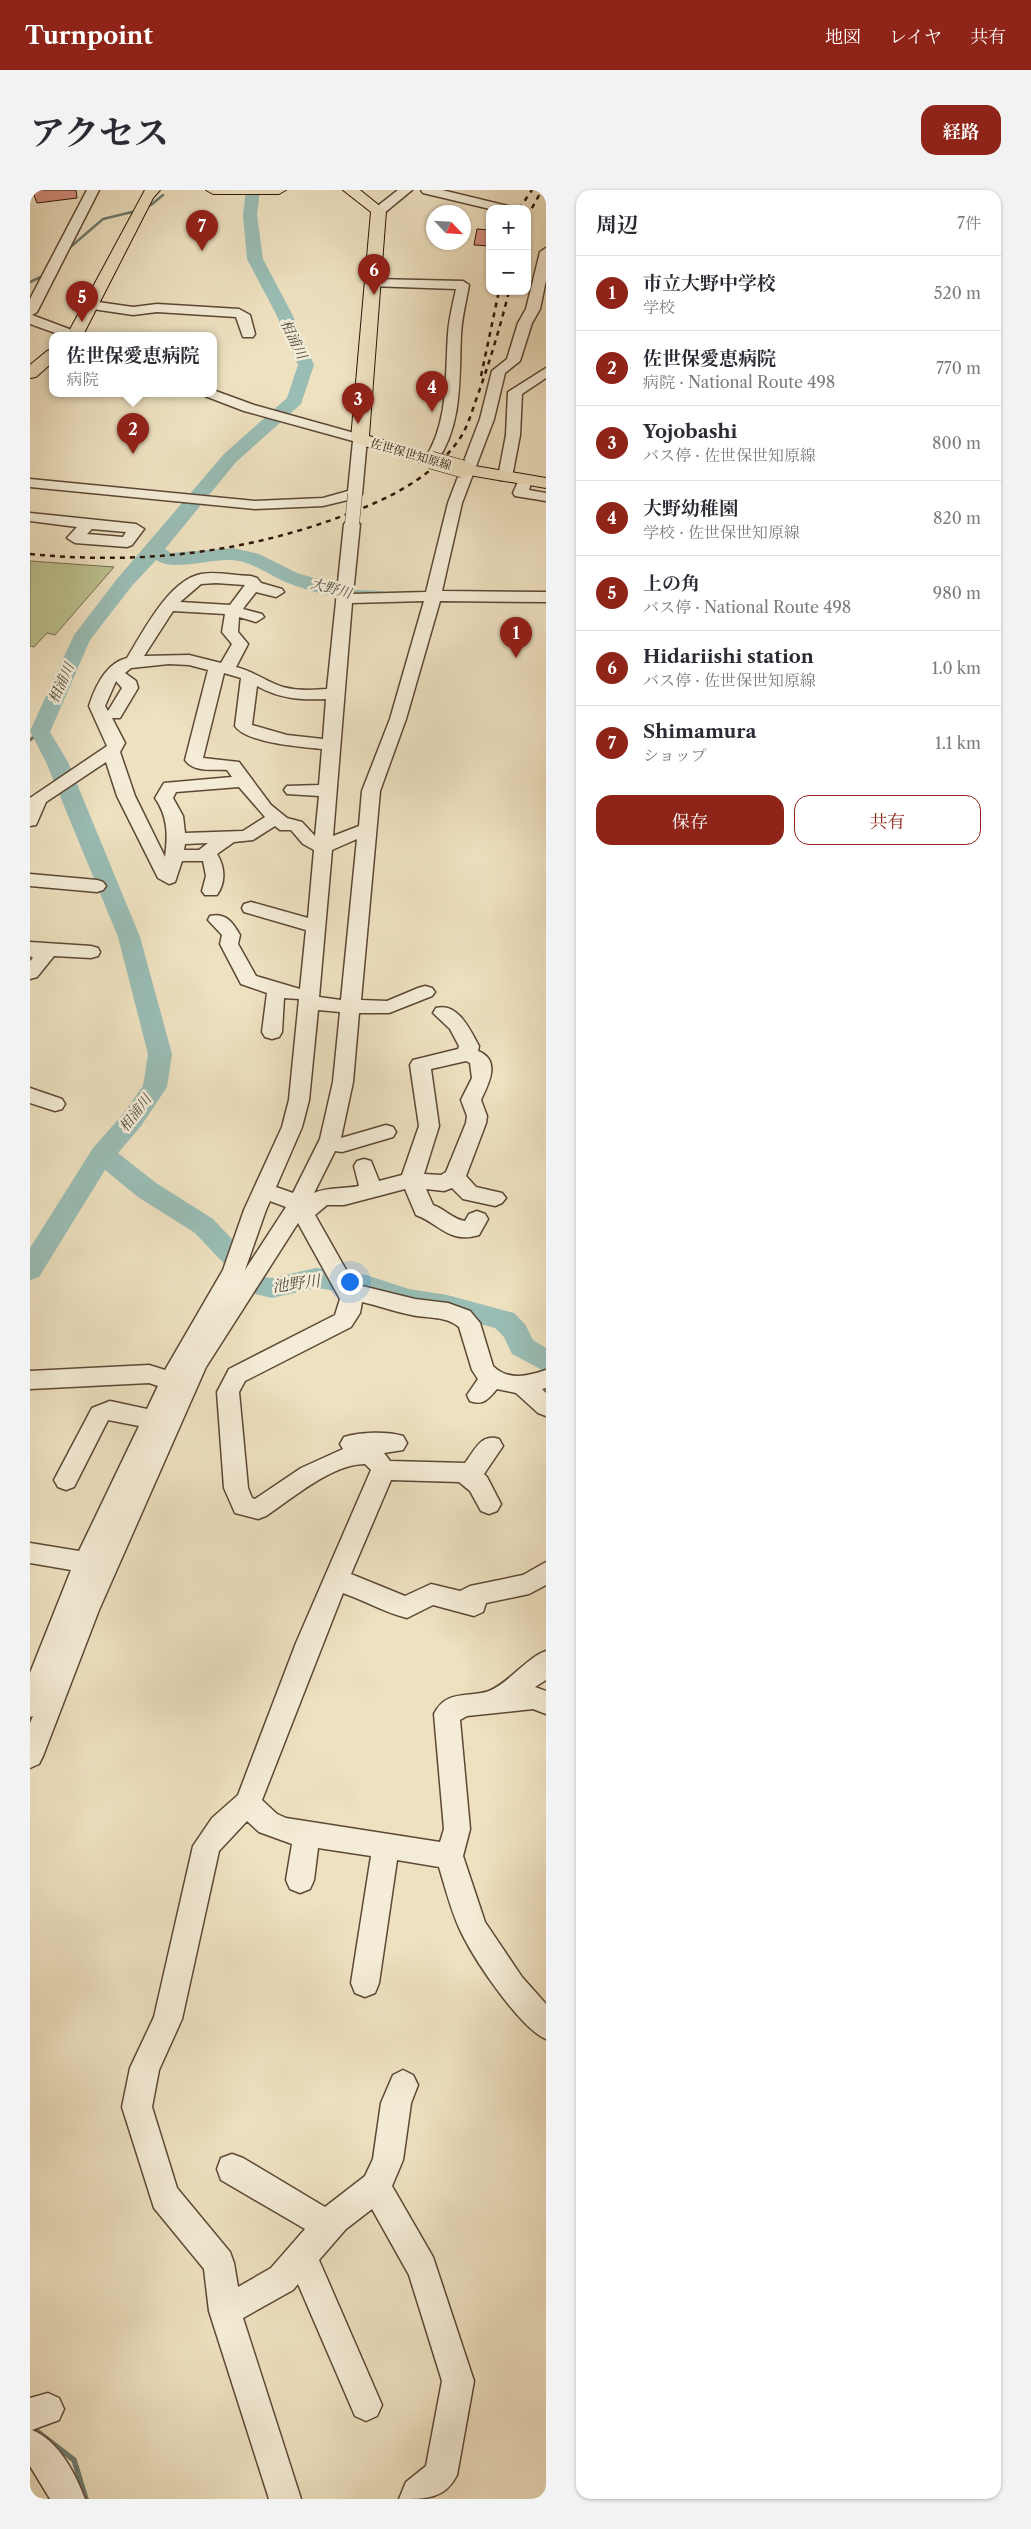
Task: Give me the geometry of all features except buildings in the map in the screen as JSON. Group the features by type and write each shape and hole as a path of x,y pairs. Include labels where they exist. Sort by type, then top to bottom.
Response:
{"main road":[{"path":"75,332 147,196 153,190"},
{"path":"213,190 279,190"},
{"path":"350,190 379,211"},
{"name":"佐世保世知原線","path":"379,211 375,283 360,439 464,469 525,480 545,486"},
{"path":"30,373 49,357"}],"street":[{"path":"30,312 93,190"},
{"path":"379,211 406,190"},
{"path":"427,190 488,205"},
{"path":"30,1706 86,1562 181,1361 245,1275 301,1209 328,1143 343,1082 371,791 398,719 433,596 464,469 471,462 487,419 499,371 513,361 541,295 546,252"},
{"path":"375,283 463,285 456,318 453,388 444,435 437,454 431,460"},
{"path":"91,304 133,310 157,308 239,313 243,315 248,334"},
{"path":"30,318 65,332"},
{"path":"505,477 514,442 517,416 513,388 515,364 513,361"},
{"path":"515,392 546,372"},
{"path":"30,1756 87,1610 196,1364 245,1275 241,1249 292,1126 299,1100 317,927 335,694 360,439 290,421 217,396"},
{"path":"30,483 255,505 323,502 355,494"},
{"path":"30,517 90,523"},
{"path":"132,663 169,606 194,581 251,582 254,584 253,586 276,592"},
{"path":"253,586 235,611 230,627 231,634 240,644 221,668 194,760 204,766 225,764 233,766 265,809 282,823"},
{"path":"344,599 433,596 546,597"},
{"path":"169,606 235,611 256,617"},
{"path":"30,821 38,799 110,752 116,743 96,706 102,690 115,673 127,663 189,660 250,676 283,692 298,695 335,694"},
{"path":"114,714 130,688 130,684 115,673"},
{"path":"250,676 243,726 246,729 286,740 332,745"},
{"path":"110,752 126,796 164,874 170,878 177,829 172,807 160,805 170,787 245,781"},
{"path":"293,790 329,791"},
{"path":"175,847 229,837 247,836 282,823 298,825 310,841 324,847 366,830"},
{"path":"175,847 203,855 229,837"},
{"path":"207,852 212,859 215,885 211,891"},
{"path":"30,880 97,886"},
{"path":"251,908 317,927"},
{"path":"217,920 224,925 231,935 229,944 248,980 252,983 310,1000 350,1007 389,1007 425,992"},
{"path":"30,948 91,952"},
{"path":"30,948 45,956 30,973"},
{"path":"272,1032 275,995 284,991"},
{"path":"443,1013 457,1025 469,1046 467,1054"},
{"path":"301,1209 311,1206 323,1197 338,1199 412,1180 444,1183 455,1177 476,1123 477,1116 471,1100 482,1078 480,1059 467,1054 420,1065 429,1126 415,1164 412,1180 424,1210 435,1214 451,1227 471,1229 477,1219"},
{"path":"30,1095 55,1104"},
{"path":"328,1143 342,1145 386,1132"},
{"path":"364,1166 371,1190"},
{"path":"455,1177 470,1194 495,1198"},
{"path":"264,1191 301,1209 351,1299 349,1313 343,1321 237,1375 228,1392 236,1488 244,1506 258,1509 314,1473 349,1455 365,1454 377,1458 384,1470"},
{"path":"344,1285 416,1308 444,1309 464,1318 469,1323 483,1370 485,1387 524,1386 546,1379"},
{"path":"30,1380 149,1374 171,1381"},
{"path":"524,1386 546,1407"},
{"path":"66,1480 100,1414 110,1410 153,1420"},
{"path":"314,1473 310,1468 329,1454 351,1444 395,1443"},
{"path":"469,1476 491,1446"},
{"path":"384,1470 439,1473 463,1472 479,1484 489,1504"},
{"path":"285,2499 225,2310 219,2263 164,2197 137,2107 145,2068 168,2018 207,1846 222,1826 247,1804 337,1580 384,1470"},
{"path":"30,1553 86,1562"},
{"path":"337,1580 382,1596 387,1602 407,1607 431,1594 462,1605 470,1596 529,1584 546,1572"},
{"path":"494,1702 536,1672 546,1662"},
{"path":"546,1703 534,1698 462,1704 446,1714 457,1829 449,1856 473,1928 512,1987 546,2025"},
{"path":"247,1804 268,1823 283,1830 449,1856"},
{"path":"300,1880 307,1834"},
{"path":"365,1983 386,1846"},
{"path":"225,2310 282,2279 328,2226 376,2187 388,2160 396,2103 402,2085"},
{"path":"232,2169 328,2226"},
{"path":"376,2187 422,2268 458,2381 441,2475 418,2494 415,2499"},
{"path":"302,2256 366,2405"},
{"path":"30,2445 44,2456 69,2499"}],"green space":[{"path":"30,561 114,567 55,635 47,633 34,647 30,646"}],"waterway":[{"name":"相浦川","path":"154,550 230,458 295,400 306,365 284,314 255,259 250,215 253,190"},
{"path":"151,205 163,195"},
{"path":"67,250 103,219 132,212"},
{"path":"30,282 43,276 45,272"},
{"name":"相浦川","path":"102,1154 132,1120 155,1087 160,1054 129,937 57,762 40,732 81,639 124,583 154,550"},
{"name":"大野川","path":"154,550 167,559 233,554 252,558 290,577 355,596 375,595"},
{"path":"30,740 40,732"},
{"name":"相浦川","path":"30,1270 102,1154"},
{"name":"池野川","path":"102,1154 147,1190 204,1226 241,1265 256,1285 272,1288 316,1278 366,1285 408,1299 447,1305 504,1320 515,1331 522,1347 546,1361"},
{"path":"30,2426 74,2460 86,2499"}],"railway":[{"path":"522,205 532,190"},
{"path":"531,210 542,190"},
{"path":"481,376 498,295"},
{"path":"30,554 113,558 154,556 234,546 314,526 368,506 397,492 437,465 464,432 490,359 508,295"}],"place":[{"name":"Shimamura","path":"202,251"},
{"name":"Hidariishi station","path":"374,295"},
{"name":"上の角","path":"82,322"},
{"name":"大野幼稚園","path":"432,412"},
{"name":"Yojobashi","path":"358,424"},
{"name":"佐世保愛恵病院","path":"133,454"},
{"name":"市立大野中学校","path":"516,658"}]}
